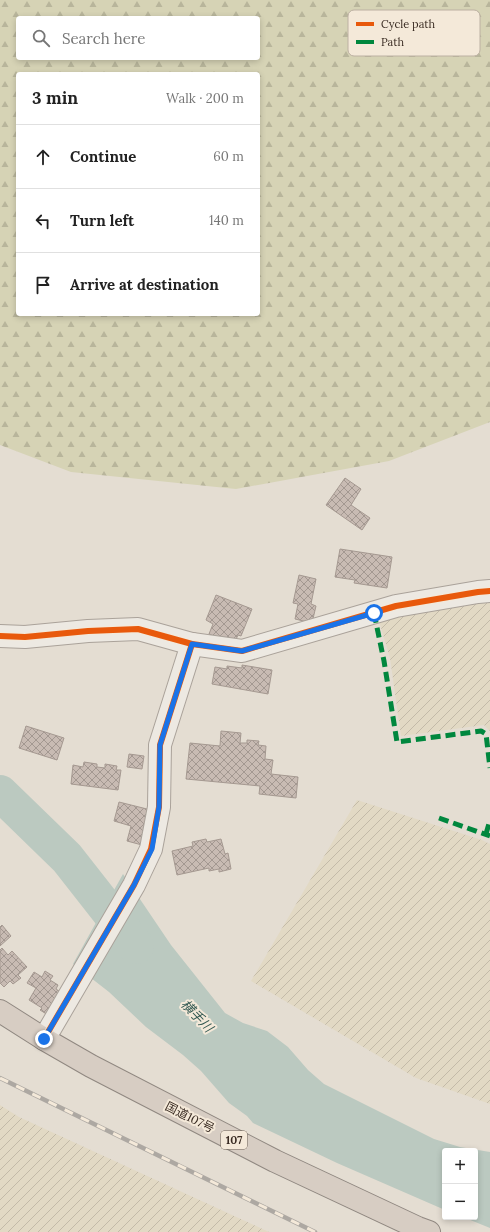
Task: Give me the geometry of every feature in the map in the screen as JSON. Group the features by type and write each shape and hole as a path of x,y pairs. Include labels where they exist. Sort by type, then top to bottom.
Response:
{"highway":[{"name":"国道107号","path":"0,1011 44,1039 91,1066 274,1161 429,1232"}],"street":[{"path":"0,636 25,637 138,628 192,644 242,651 396,606 490,591"},
{"path":"44,1039 134,885 152,849 159,807 160,745 192,644"}],"shaded area":[{"path":"490,597 490,731 484,725 401,736 390,658 379,621"},
{"path":"357,800 482,840 490,844 490,1104 416,1078 251,981"},
{"path":"0,1105 19,1117 269,1232 0,1232"}],"green space":[{"path":"0,0 490,0 490,422 389,461 236,489 71,472 0,445"}],"water":[{"path":"123,874 171,945 225,1013 243,1023 267,1031 288,1047 308,1070 324,1084 434,1139 466,1148 442,1148 442,1209 337,1163 253,1123 247,1116 229,1103 201,1071 183,1055 146,1027 109,992 73,964"},
{"path":"478,1150 490,1152 490,1228 470,1220 478,1220"}],"building":[{"path":"345,478 361,489 351,505 370,518 362,530 326,505"},
{"path":"340,549 392,557 387,588 354,583 355,580 335,577"},
{"path":"299,575 316,579 311,604 316,606 312,623 295,619 298,604 293,603"},
{"path":"216,595 252,609 241,636 238,635 234,644 209,634 213,624 206,620"},
{"path":"242,665 272,670 268,694 212,684 215,667 227,669 227,666 242,668"},
{"path":"26,726 64,738 57,760 19,748"},
{"path":"221,731 241,733 240,743 247,743 247,740 259,741 258,745 266,746 265,759 273,760 271,774 298,777 296,798 259,794 260,786 186,779 190,743 220,746"},
{"path":"129,754 144,756 142,769 127,767"},
{"path":"84,762 97,764 97,767 105,768 105,764 117,766 116,770 121,770 118,790 71,784 73,765 83,767"},
{"path":"119,802 151,810 142,845 127,841 131,826 114,821"},
{"path":"206,839 207,842 221,839 225,854 228,853 231,869 219,872 219,869 209,871 209,868 177,875 172,851 193,846 192,842"},
{"path":"2,925 11,936 0,946 0,927"},
{"path":"2,948 8,955 12,951 27,967 18,975 21,978 13,984 10,981 4,987 0,983 0,950"},
{"path":"45,971 53,976 50,980 58,985 56,989 62,993 48,1015 40,1010 42,1008 29,1000 36,988 27,983 34,972 42,977"}],"waterway":[{"name":"横手川","path":"0,793 67,858 136,946"}],"railway":[{"path":"0,1078 315,1232"}],"marked path":[{"path":"374,613 384,661 397,742 481,731 486,734 490,768"},
{"path":"439,818 490,836"},
{"path":"486,834 490,820"}],"cycle path":[{"path":"0,636 25,637 88,631 138,629 192,644 242,651 396,606 490,591"},
{"path":"44,1039 134,885 151,849 159,807 160,745 192,644"}],"route":[{"path":"44,1039 134,885 152,849 159,807 160,745 192,644 242,651 374,613"}]}
